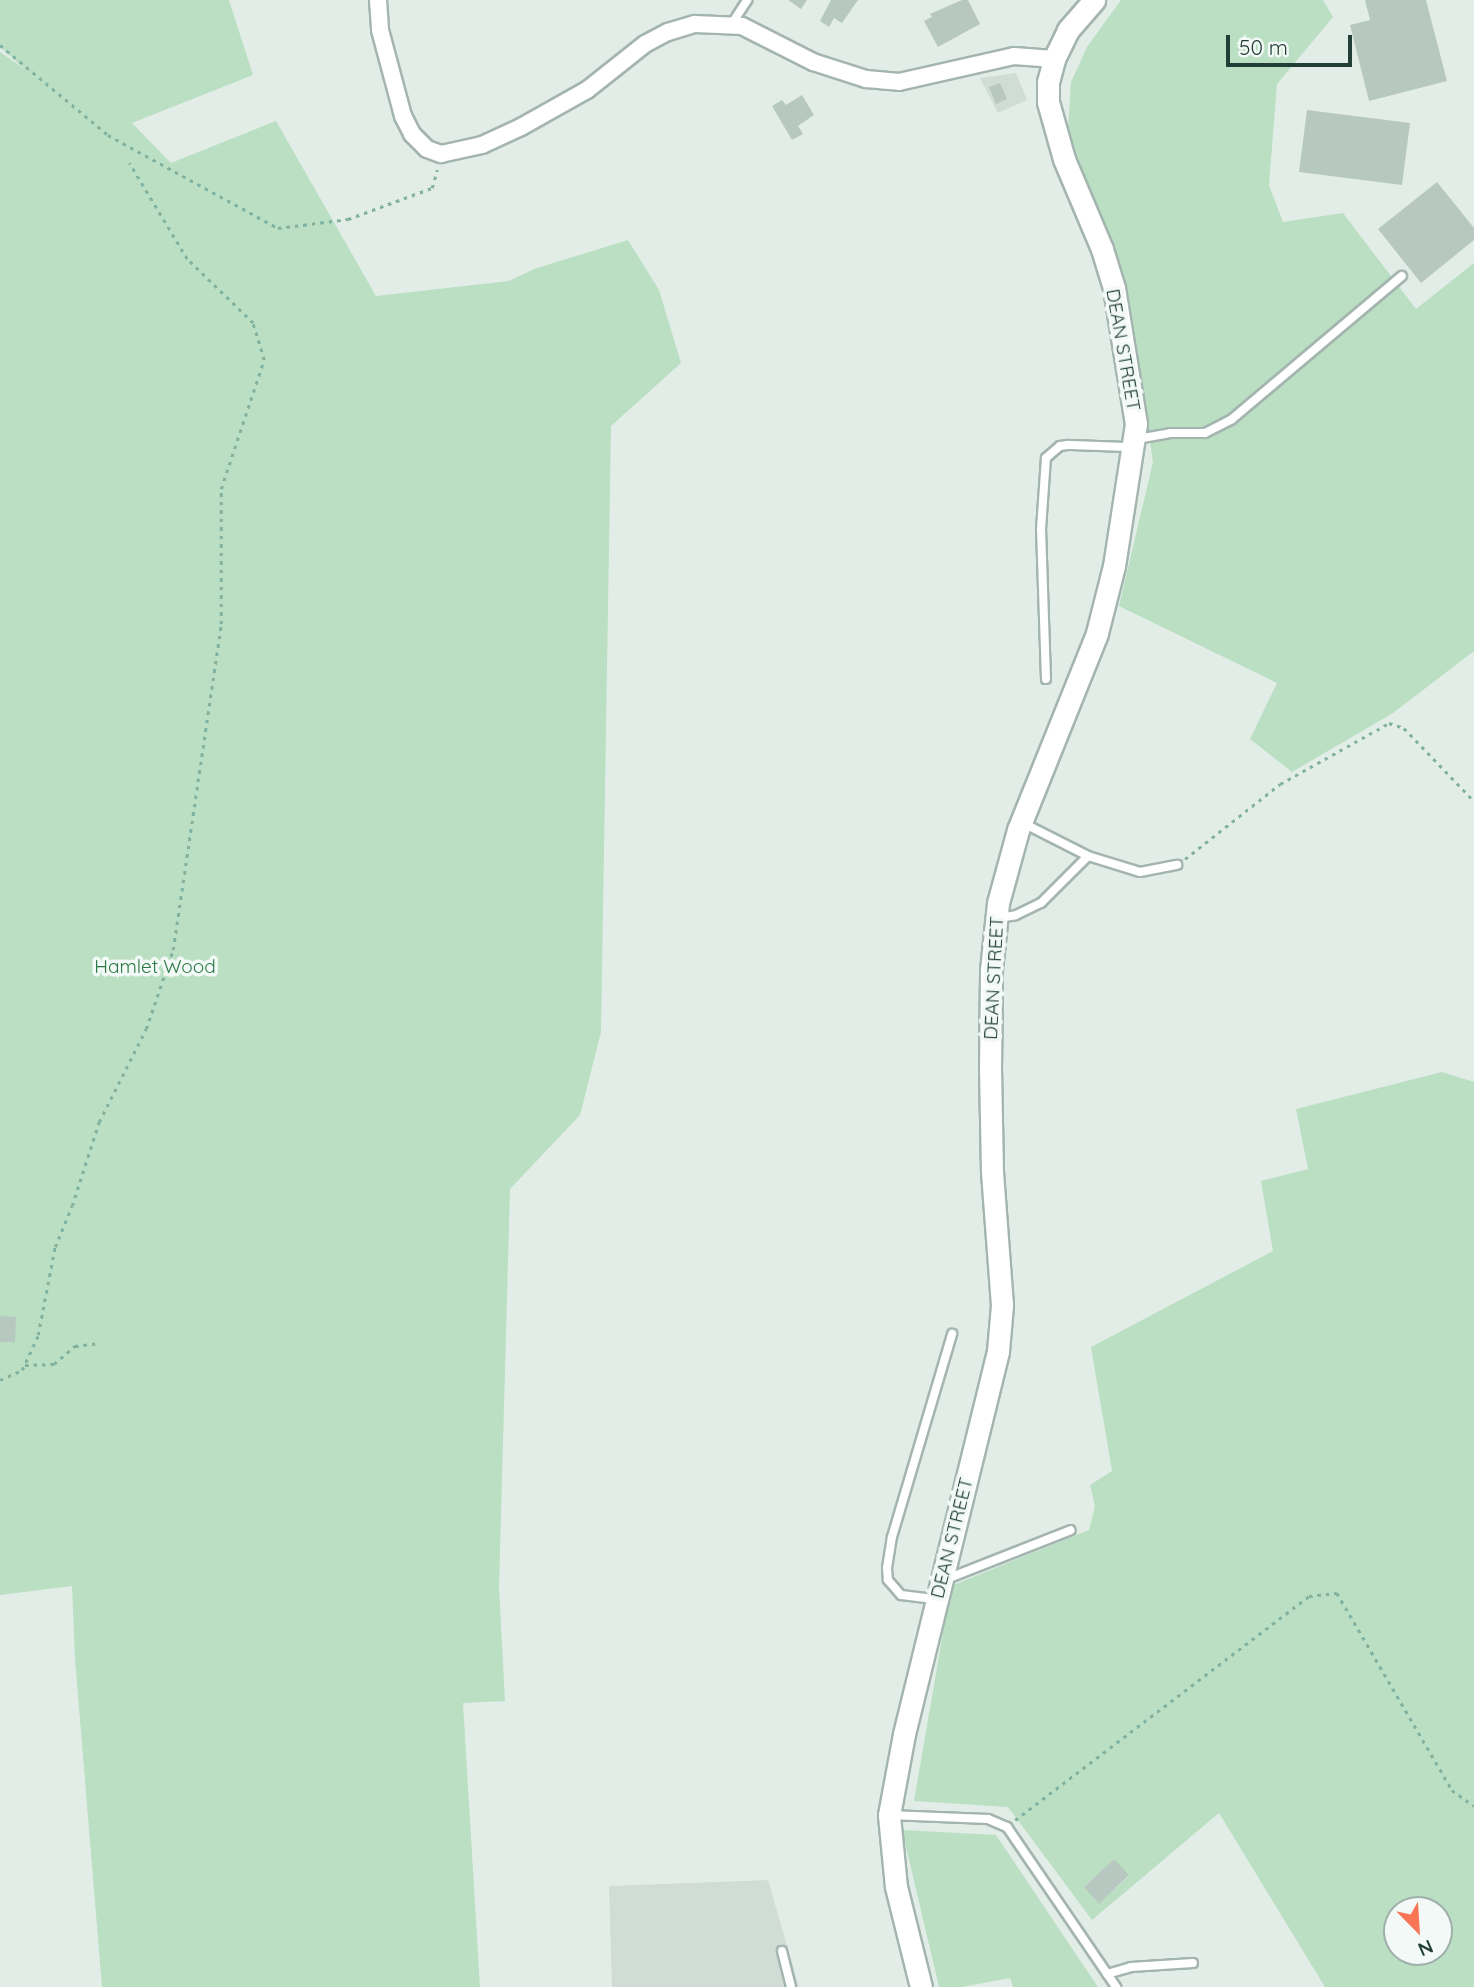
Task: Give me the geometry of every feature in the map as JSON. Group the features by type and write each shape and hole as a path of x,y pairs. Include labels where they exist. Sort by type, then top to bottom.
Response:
{"street":[{"path":"378,0 380,30 403,116 412,134 427,149 441,154 482,145 531,121 587,90 645,44 668,32 695,24 742,26 813,62 866,79 900,82 1014,56 1054,59"},
{"name":"DEAN STREET","path":"921,1987 896,1887 889,1815 894,1775 998,1351 1002,1305 992,1172 990,1070 991,970 997,918 1021,822 1097,633 1114,566 1136,424 1114,288 1102,249 1058,140 1048,102 1048,82 1054,59 1068,30 1094,0"}],"lane":[{"path":"731,24 747,0"},
{"path":"1046,679 1041,529 1046,458 1060,446 1133,443 1170,433 1205,433 1232,419 1402,276"},
{"path":"1021,822 1088,856 1140,872 1177,865"},
{"path":"997,918 1016,915 1041,903 1088,856"},
{"path":"952,1334 892,1537 887,1568 888,1580 901,1595 940,1589 1071,1530"},
{"path":"889,1815 988,1819 1007,1827 1116,1987"},
{"path":"782,1951 791,1987"},
{"path":"1107,1974 1131,1967 1194,1963"}],"path":[{"path":"0,45 108,135 278,228 348,219 432,188 441,154"},
{"path":"0,1380 9,1378 25,1365 38,1335 55,1247 72,1206 99,1122 151,1017 173,950 221,624 221,489 264,360 253,323 187,259 129,163"},
{"path":"1177,865 1280,784 1389,723 1404,728 1474,801"},
{"path":"25,1365 54,1364 75,1346 98,1343"},
{"path":"1007,1827 1309,1596 1337,1593 1452,1790 1474,1806"}],"shaded area":[{"path":"1016,73 1027,100 998,113 980,78"},
{"path":"768,1880 799,1987 612,1987 609,1886"}],"green space":[{"name":"Hamlet Wood","path":"0,0 229,0 253,75 132,123 171,163 276,121 376,296 509,281 534,269 628,240 659,290 681,363 611,426 601,1032 580,1115 510,1189 499,1587 505,1701 463,1703 480,1987 102,1987 75,1659 72,1586 0,1595 0,52 26,70 0,47"},
{"path":"1121,0 1323,0 1333,17 1277,84 1269,185 1283,222 1343,213 1416,309 1474,263 1474,651 1393,713 1292,772 1250,739 1277,683 1119,606 1153,462 1128,295 1068,130 1071,82 1087,47"},
{"path":"1442,1072 1474,1082 1474,1987 1325,1987 1219,1813 1092,1920 1008,1807 914,1801 951,1586 1089,1530 1095,1506 1090,1485 1112,1471 1091,1347 1273,1251 1261,1181 1308,1169 1296,1109","holes":["1114,1859 1129,1876 1099,1903 1084,1887"]},
{"path":"902,1830 996,1835 1098,1987 1013,1987 1010,1978 962,1987 939,1987"}],"building":[{"path":"788,0 807,0 801,9"},
{"path":"831,0 858,0 842,23 834,18 829,27 820,21"},
{"path":"968,0 980,24 938,47 924,21 932,17 930,14"},
{"path":"1365,0 1426,0 1447,81 1369,101 1350,25 1370,20"},
{"path":"1000,83 1007,99 996,104 989,87"},
{"path":"802,95 814,115 798,126 803,134 792,140 772,106 782,100 786,105"},
{"path":"1307,110 1410,123 1402,185 1299,172"},
{"path":"1437,182 1474,228 1474,240 1421,283 1378,229"},
{"path":"0,1316 16,1317 15,1342 0,1342"},
{"path":"1114,1859 1129,1875 1099,1904 1084,1887"}]}
